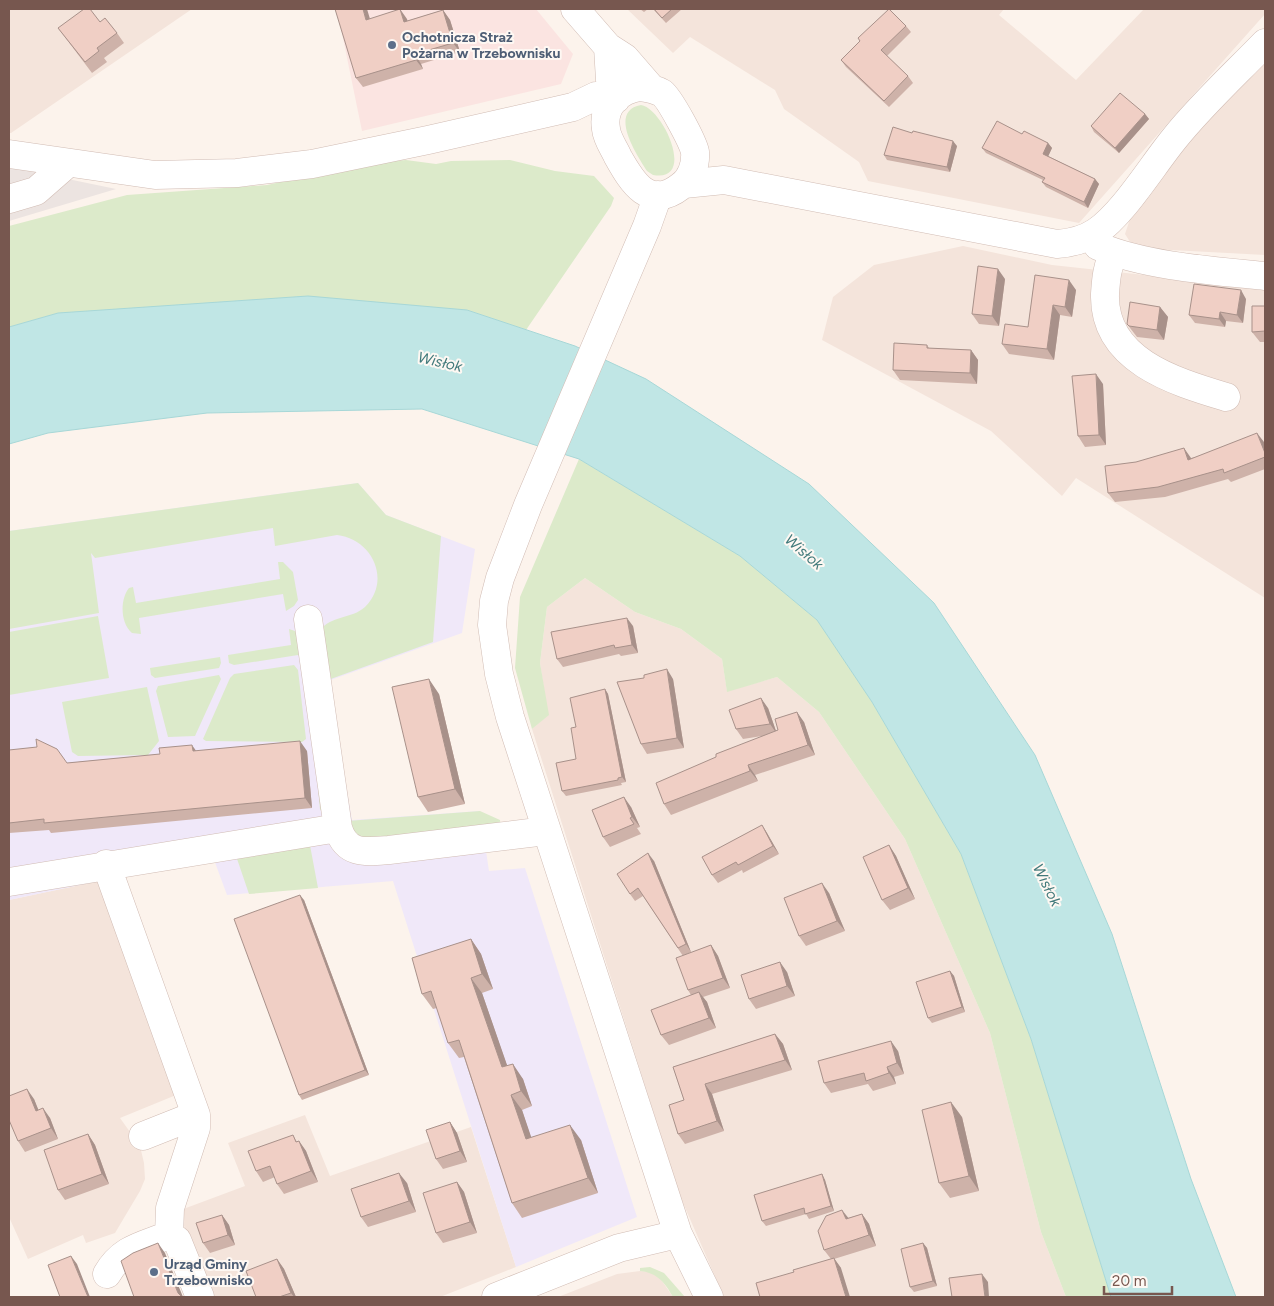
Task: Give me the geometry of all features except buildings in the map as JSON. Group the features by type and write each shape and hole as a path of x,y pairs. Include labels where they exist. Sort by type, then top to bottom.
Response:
{"street":[{"path":"575,9 608,47 625,58 651,88 663,94 672,103 695,151 724,180"},
{"path":"684,184 724,180 1057,244 1083,240 1098,231 1117,212 1175,137 1265,43"},
{"path":"608,47 610,80 614,100"},
{"path":"606,128 608,108 614,100 632,88 651,88"},
{"path":"9,154 155,174 237,173 312,164 572,107 596,96 614,100"},
{"path":"572,107 591,116 606,128 630,180 639,189 658,195 668,193 684,184 691,176 695,151"},
{"path":"9,199 36,192 68,163"},
{"path":"658,195 637,249 528,505 500,578 494,601 492,625 499,674 546,831 678,1234 709,1297"},
{"path":"1083,240 1114,253 1208,271 1265,276"},
{"path":"1114,253 1108,268 1105,305 1111,330 1120,344 1152,369 1183,384 1226,397"},
{"path":"308,619 338,828 340,836 349,847 365,852 546,831"},
{"path":"9,882 109,872 338,828"},
{"path":"109,872 196,1115 196,1128 170,1208 169,1235"},
{"path":"142,1136 196,1115"},
{"path":"496,1297 619,1248 678,1234"},
{"path":"107,1274 116,1259 125,1253 169,1235"},
{"path":"169,1235 177,1240 200,1297"}],"shaded area":[{"path":"9,9 192,9 9,133"},
{"path":"337,9 536,9 573,54 561,84 362,131"},
{"path":"627,9 1004,9 999,15 1076,80 1144,9 1265,9 1265,14 1079,223 868,181 859,162 784,109 775,90 690,37 673,53"},
{"path":"1265,57 1265,255 1134,248 1125,234 1131,216 1184,145"},
{"path":"10,167 116,189 9,221"},
{"path":"963,246 1052,265 1265,288 1265,598 1076,478 1062,496 991,431 822,340 833,297 874,265"},
{"path":"358,483 386,515 475,549 462,633 328,681 352,820 480,811 489,871 525,868 637,1217 516,1267 393,881 227,895 213,857 9,900 9,531"},
{"path":"585,578 635,612 681,629 722,659 727,691 777,677 819,712 905,839 990,1033 1041,1232 1066,1297 724,1297 680,1196 532,729 548,715 540,663 547,607"},
{"path":"104,880 181,1093 120,1118 140,1146 145,1179 115,1233 86,1243 83,1235 28,1259 9,1217 9,900"},
{"path":"305,1115 330,1176 471,1127 516,1267 440,1297 213,1297 178,1211 245,1186 228,1143"},
{"path":"640,1271 650,1272 660,1278 673,1297 558,1297 617,1274"}],"green space":[{"path":"641,105 650,109 658,118 672,144 673,168 666,174 653,175 647,171 628,134 625,124 626,115 631,109"},
{"path":"406,160 436,164 451,161 510,160 555,171 594,176 614,198 611,206 526,330 467,310 58,313 9,327 9,226 127,195 267,185 367,163"},
{"path":"579,459 740,556 817,620 872,702 961,854 1031,1039 1111,1297 1066,1297 1041,1232 990,1033 905,839 819,712 777,677 727,692 722,659 681,629 635,612 585,578 547,607 540,663 549,715 532,729 515,668 520,597"},
{"path":"358,483 386,515 441,536 433,642 328,680 321,630 329,622 354,614 365,607 373,596 377,585 377,573 374,562 360,544 349,538 337,535 275,546 273,528 95,558 91,553 99,613 9,629 9,531"},
{"path":"278,562 283,562 293,572 298,600 294,606 286,611 283,594 139,618 141,634 132,633 125,623 123,604 129,588 133,587 136,603 280,579"},
{"path":"98,616 109,678 9,695 9,632"},
{"path":"289,629 301,633 307,655 328,806 323,814 320,809 306,662 298,655 234,665 229,663 228,655 291,645"},
{"path":"220,657 221,663 219,668 155,678 151,675 150,668"},
{"path":"294,665 298,670 306,739 302,742 206,741 203,739 230,678 234,674"},
{"path":"219,675 221,679 195,736 168,737 156,691 158,686"},
{"path":"147,687 159,741 148,755 78,756 72,752 62,702"},
{"path":"480,811 500,820 501,828 362,841 351,832 347,821"},
{"path":"309,840 318,888 249,894 234,850"},
{"path":"650,1267 664,1273 685,1297 673,1297 667,1287 656,1276 640,1271 640,1268"}],"water":[{"name":"Wisłok","path":"308,296 467,310 575,346 646,379 809,484 934,603 1035,755 1112,934 1191,1179 1236,1297 1111,1297 1031,1039 961,854 872,702 817,620 740,556 579,459 422,409 207,413 48,433 9,444 9,327 58,313"}],"place":[{"name":"Ochotnicza Straż Pożarna w Trzebownisku","path":"392,45"},
{"name":"Urząd Gminy Trzebownisko","path":"154,1272"}]}
